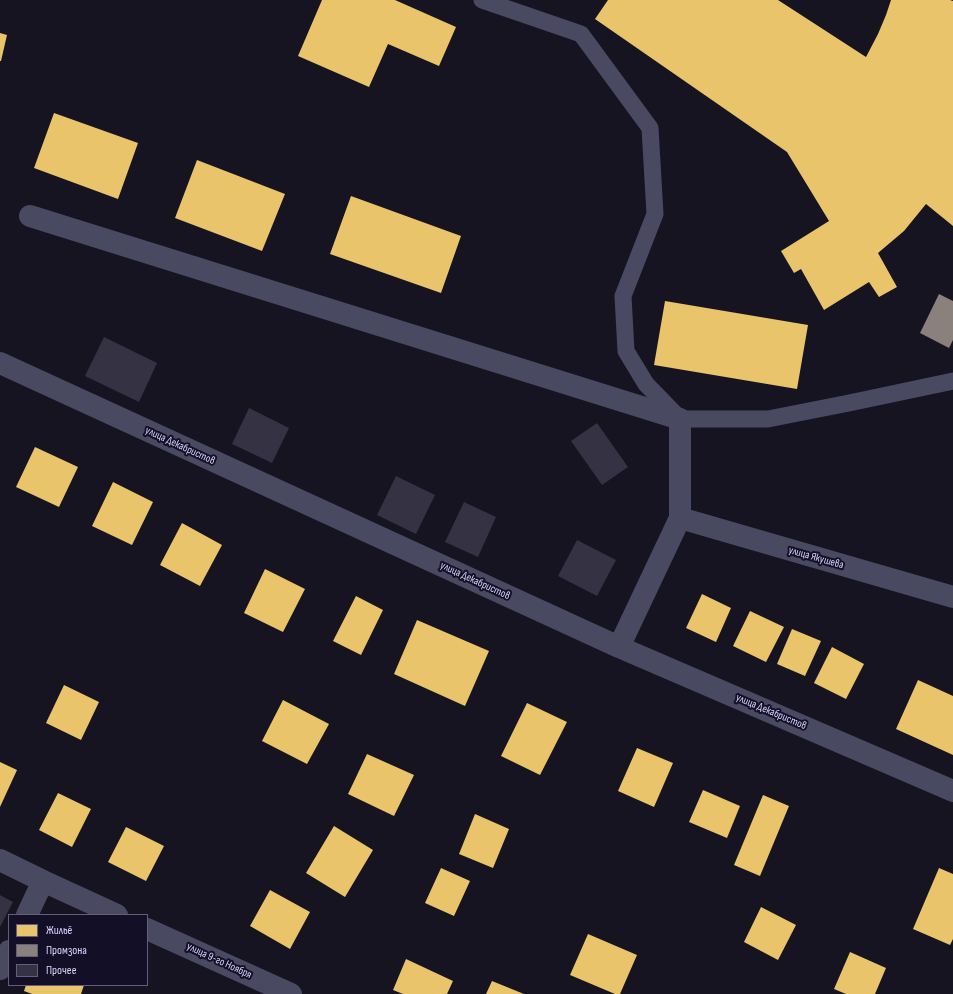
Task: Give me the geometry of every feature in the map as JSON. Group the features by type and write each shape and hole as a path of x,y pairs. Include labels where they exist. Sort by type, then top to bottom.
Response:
{"street":[{"path":"30,216 680,419 680,518 619,646"},
{"name":"улица Декабристов","path":"0,363 619,646 953,791"},
{"name":"улица Якушева","path":"680,518 953,598"},
{"path":"0,860 115,914"},
{"path":"27,914 43,881"},
{"name":"улица 9-го Ноября","path":"148,928 291,994"},
{"path":"0,969 8,953"}],"lane":[{"path":"482,0 581,34 650,128 655,214 623,296 626,351 646,384 680,419 768,419 953,381"}],"building: Жильё":[{"path":"322,0 395,0 456,27 439,66 388,44 369,87 298,56"},
{"path":"608,0 778,0 866,57 878,34 891,0 953,1 953,226 926,204 904,231 878,253 897,287 879,297 869,282 824,310 801,269 794,273 781,251 829,221 787,152 595,19"},
{"path":"0,33 7,35 1,61 0,61"},
{"path":"54,113 138,143 118,199 34,168"},
{"path":"197,160 285,194 262,251 175,218"},
{"path":"351,196 461,236 441,293 330,254"},
{"path":"665,301 808,325 797,389 654,365"},
{"path":"35,447 78,467 59,507 16,487"},
{"path":"113,482 153,502 132,545 92,526"},
{"path":"182,523 222,545 200,586 160,565"},
{"path":"265,569 305,589 283,632 244,613"},
{"path":"702,594 731,608 716,642 686,628"},
{"path":"356,596 383,610 361,655 333,641"},
{"path":"750,611 784,627 766,662 733,646"},
{"path":"417,620 489,651 465,706 394,674"},
{"path":"792,629 821,641 805,676 777,664"},
{"path":"832,647 864,664 846,699 814,683"},
{"path":"918,680 953,696 953,755 896,729"},
{"path":"64,685 99,702 81,740 46,723"},
{"path":"283,700 329,724 307,764 262,741"},
{"path":"527,703 567,722 540,775 501,756"},
{"path":"637,748 673,763 654,807 618,791"},
{"path":"367,754 414,775 394,816 348,794"},
{"path":"0,762 17,770 0,807"},
{"path":"703,790 740,806 727,838 689,822"},
{"path":"58,793 91,809 72,847 39,830"},
{"path":"763,795 789,806 760,876 734,865"},
{"path":"475,814 509,829 493,868 459,854"},
{"path":"334,826 373,850 345,897 306,873"},
{"path":"126,827 164,846 146,881 108,862"},
{"path":"441,868 470,881 454,916 425,903"},
{"path":"939,868 953,874 953,939 950,945 913,929"},
{"path":"270,890 310,912 290,949 250,926"},
{"path":"761,907 796,925 778,960 744,942"},
{"path":"588,934 637,955 620,994 615,994 570,975"},
{"path":"850,952 886,968 875,994 846,994 834,989"},
{"path":"406,959 453,981 447,994 403,994 393,990"},
{"path":"492,981 524,994 486,994"},
{"path":"26,986 84,986 81,994 32,994 24,991"}],"building: Промзона":[{"path":"939,294 953,301 953,340 949,348 920,333"}],"building: Прочее":[{"path":"104,337 157,363 139,402 85,376"},
{"path":"249,408 289,428 272,463 232,444"},
{"path":"597,423 628,467 602,485 571,441"},
{"path":"396,476 435,495 416,534 377,515"},
{"path":"464,502 496,517 478,557 445,542"},
{"path":"577,540 616,560 597,596 558,576"},
{"path":"0,895 13,902 0,927"}]}
